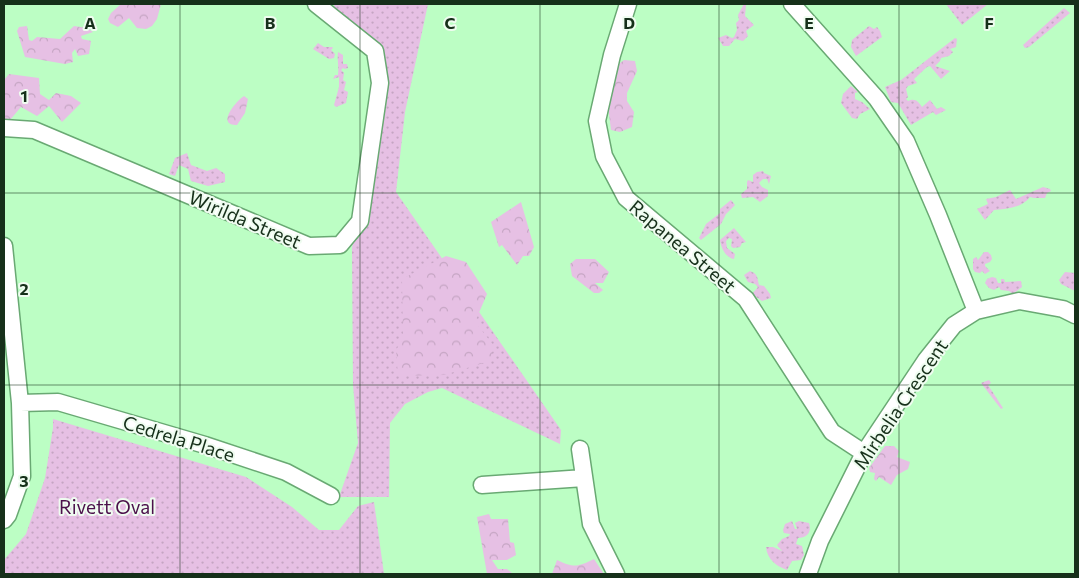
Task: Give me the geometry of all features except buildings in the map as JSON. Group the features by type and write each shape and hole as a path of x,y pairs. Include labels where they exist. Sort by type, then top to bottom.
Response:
{"street":[{"name":"Wirilda Street","path":"4,128 34,130 309,246 340,245 360,221 380,83 375,51 316,4"},
{"name":"Rapanea Street","path":"628,4 612,55 597,121 604,156 626,198 746,299 832,432 864,453"},
{"path":"792,4 877,99 906,141 938,215 976,312"},
{"path":"4,246 20,403 22,476 8,516 4,520"},
{"name":"Mirbelia Crescent","path":"808,574 820,541 864,453 926,360 954,325 976,312 1019,300 1063,309 1075,315"},
{"name":"Cedrela Place","path":"20,403 58,402 214,448 286,472 332,496"},
{"path":"580,449 590,524 616,574"},
{"path":"482,485 584,478"}],"green space":[{"path":"121,4 161,4 157,19 152,26 146,29 137,28 129,18 118,27 110,23 108,19 111,13"},
{"path":"335,4 428,4 405,112 396,192 561,430 560,444 442,388 428,392 405,404 390,423 389,497 339,497 358,443 353,385 352,248 384,84 379,49 332,11"},
{"path":"744,4 746,5 745,16 754,25 746,31 748,36 743,41 735,39 729,46 723,46 718,38 726,35 734,37 737,30 736,23 739,20 738,15"},
{"path":"946,4 988,4 962,25"},
{"path":"1064,8 1070,13 1029,47 1025,48 1023,45"},
{"path":"27,26 29,40 32,41 37,37 60,39 74,26 87,28 93,32 81,36 82,39 91,41 89,54 78,56 75,49 72,53 73,62 65,64 25,57 17,31 19,27"},
{"path":"869,26 874,29 877,27 882,37 856,56 851,47 852,40"},
{"path":"955,38 957,39 956,47 950,49 953,52 949,56 941,58 935,66 950,71 941,79 930,66 927,67 914,79 917,83 908,86 906,89 908,97 906,99 908,101 916,101 922,107 930,100 937,109 941,107 946,110 936,115 933,112 911,125 898,103 891,102 885,87 901,80"},
{"path":"318,43 324,47 332,47 331,50 335,54 334,58 329,59 313,49"},
{"path":"338,52 343,55 343,64 347,64 348,68 341,70 344,73 343,80 346,82 344,90 348,92 346,103 336,107 334,105 339,87 339,77 333,79 335,75 338,75"},
{"path":"624,60 635,61 637,71 627,93 627,101 634,112 632,127 620,132 611,130 608,106 616,66"},
{"path":"9,74 39,78 40,94 49,100 56,93 71,96 81,103 62,122 49,106 37,116 21,107 4,127 4,80"},
{"path":"851,86 858,92 855,93 855,99 870,109 860,114 857,119 852,118 841,103 843,94"},
{"path":"244,96 248,99 245,113 237,125 231,124 228,121 230,112"},
{"path":"187,153 191,165 207,171 216,168 225,174 225,182 208,186 191,181 188,169 179,165 175,176 169,174 175,158"},
{"path":"763,171 771,176 769,184 767,179 763,179 759,183 768,190 768,196 760,202 753,197 742,198 741,194 747,189 748,180 753,182 753,175"},
{"path":"1043,187 1051,191 1047,193 1045,198 1030,197 1018,206 994,210 985,220 977,209 988,204 986,199 996,197 1010,190 1016,199"},
{"path":"731,200 735,205 726,214 721,224 701,240 699,238 706,224 720,213 720,209"},
{"path":"521,202 534,247 529,256 523,256 517,265 502,245 499,247 491,222"},
{"path":"734,228 746,242 742,243 740,247 733,248 731,246 732,239 729,238 726,241 727,248 735,254 734,259 724,252 720,240"},
{"path":"984,252 988,252 992,259 985,264 990,271 985,274 982,271 980,273 975,272 973,269 973,259 976,257 978,260"},
{"path":"446,256 466,262 487,294 475,322 494,346 490,361 444,375 398,376 396,350 403,339 402,279"},
{"path":"576,259 595,259 609,272 603,283 595,283 603,290 599,293 594,293 572,276 570,264"},
{"path":"750,271 756,275 759,285 764,286 771,298 762,301 752,294 758,287 748,282 744,275"},
{"path":"1065,272 1075,273 1075,291 1061,284 1059,280"},
{"path":"996,278 998,283 1001,283 1001,279 1004,279 1005,282 1021,281 1022,287 1013,294 1009,291 1001,290 999,287 994,290 985,283 987,279"},
{"path":"989,380 991,383 988,385 1003,408 1001,409 981,383"},
{"name":"Rivett Oval","path":"53,419 246,477 292,507 319,530 339,530 358,506 374,502 384,574 5,574 4,560 26,534 45,478"},
{"path":"885,446 894,446 899,451 897,457 910,462 908,469 897,475 891,485 879,477 876,481 874,479 875,473 870,472 869,468"},
{"path":"489,514 491,519 508,519 510,542 514,543 516,555 507,560 492,560 498,569 507,569 513,574 487,574 477,517"},
{"path":"792,521 795,529 797,529 795,523 799,521 809,523 810,529 806,536 798,538 796,544 802,546 804,555 801,560 792,561 787,570 773,562 768,555 766,547 773,547 782,551 777,545 782,539 789,536 790,534 784,533 783,530 785,524"},
{"path":"594,559 604,574 552,574 557,560 576,566"}]}
